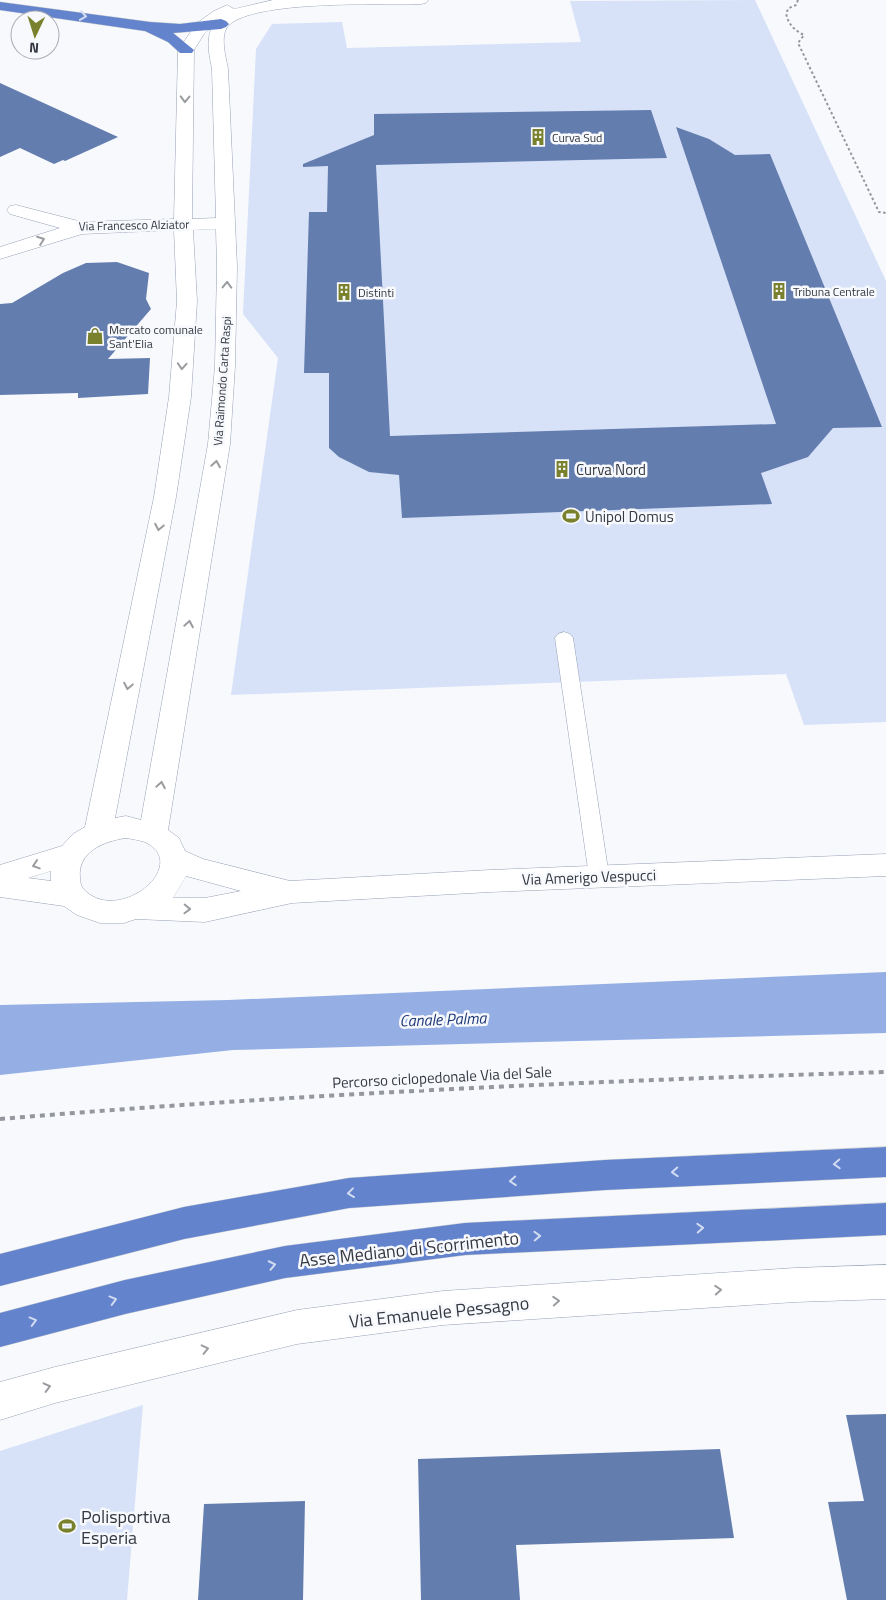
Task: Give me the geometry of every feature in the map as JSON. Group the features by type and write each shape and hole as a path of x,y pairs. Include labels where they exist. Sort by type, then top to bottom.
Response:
{"highway":[{"path":"0,6 150,27 180,29 212,25"},
{"path":"150,27 173,39 186,50"},
{"path":"0,1270 184,1223 349,1193 605,1175 886,1162"},
{"name":"Asse Mediano di Scorrimento","path":"0,1330 125,1297 284,1262 466,1239 886,1219"}],"street":[{"path":"212,25 215,15 232,7 256,0"},
{"path":"98,833 163,506 180,397 187,302 183,224 186,50 198,29 256,8 310,1 421,0"},
{"name":"Via Raimondo Carta Raspi","path":"153,832 219,444 226,357 227,266 220,69 216,47 218,30 212,25"},
{"path":"0,249 14,236 19,225 19,214 13,205 2,197"},
{"name":"Via Francesco Alziator","path":"16,210 81,228 225,223"},
{"path":"0,253 81,228"},
{"path":"70,895 64,882 65,867 72,854 83,842 98,833 126,827 153,832"},
{"name":"Via Amerigo Vespucci","path":"138,908 155,899 167,887 174,873 175,858 167,844 153,832"},
{"path":"0,876 72,854"},
{"name":"Via Amerigo Vespucci","path":"175,858 197,868 292,892"},
{"name":"Via Amerigo Vespucci","path":"0,886 70,895 83,905 100,911 119,912 138,908 205,910 292,892 599,876 886,865"},
{"name":"Via Emanuele Pessagno","path":"0,1401 55,1384 297,1326 443,1308 795,1285 886,1282"}],"lane":[{"path":"564,638 599,876"}],"path":[{"path":"798,0 796,5 789,8 786,13 791,28 804,35 798,43 879,212 886,213"},
{"name":"Percorso ciclopedonale Via del Sale","path":"0,1119 290,1096 641,1079 886,1072"}],"shaded area":[{"name":"Unipol Domus","path":"755,0 886,281 886,722 804,725 786,674 231,695 278,358 243,314 256,49 272,24 342,22 347,48 581,42 570,1"},
{"name":"Polisportiva Esperia","path":"143,1405 127,1600 0,1600 0,1451"}],"water":[{"name":"Canale Palma","path":"886,972 886,1033 233,1050 0,1075 0,1005 228,1000"}],"building":[{"path":"0,83 118,137 65,161 54,164 20,148 0,157"},
{"path":"651,110 667,158 376,165 390,436 776,424 676,127 709,139 735,155 770,154 882,427 833,428 808,457 761,473 772,504 402,518 399,475 369,472 339,457 329,448 329,373 304,373 309,212 327,212 328,166 303,167 303,164 374,135 374,114"},
{"path":"117,262 149,273 146,299 151,309 108,359 150,358 148,394 78,398 78,393 0,395 0,304 12,303 63,273 86,263"},
{"path":"886,1414 886,1600 847,1600 828,1502 864,1501 846,1415"},
{"path":"720,1449 734,1538 516,1545 520,1600 421,1600 418,1459"},
{"path":"305,1501 303,1600 198,1600 204,1504"}],"place":[{"name":"Curva Sud","path":"538,137"},
{"name":"Tribuna Centrale","path":"779,291"},
{"name":"Distinti","path":"344,292"},
{"name":"Mercato comunale Sant'Elia","path":"95,336"},
{"name":"Curva Nord","path":"562,469"},
{"name":"Unipol Domus","path":"571,516"},
{"name":"Polisportiva Esperia","path":"67,1526"}]}
